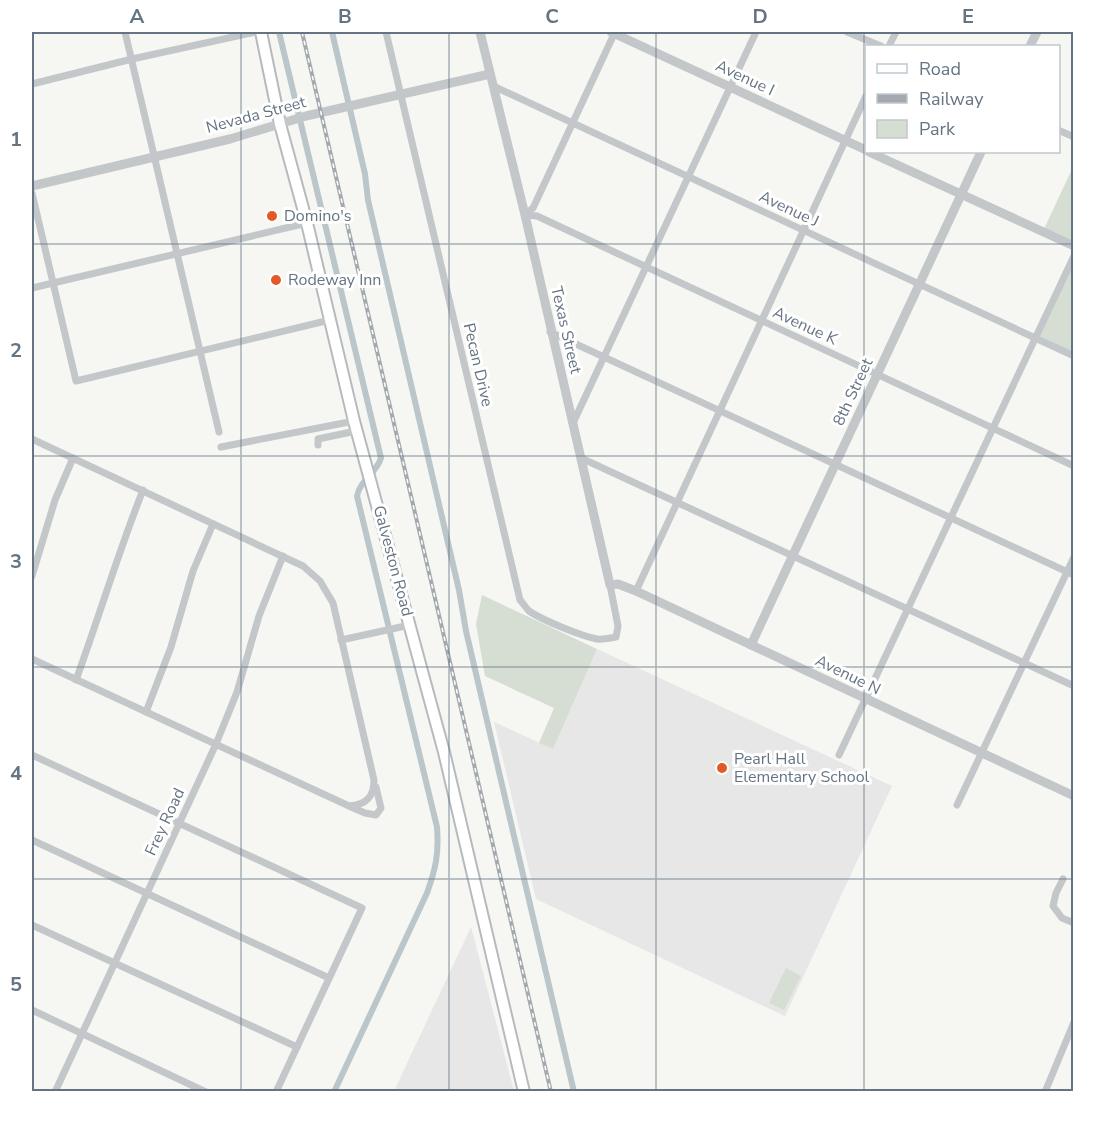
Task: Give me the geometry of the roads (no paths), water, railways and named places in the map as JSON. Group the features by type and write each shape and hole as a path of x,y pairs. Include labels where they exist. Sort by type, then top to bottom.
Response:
{"main road":[{"name":"Galveston Road","path":"261,32 280,124 355,426 410,625 475,879 524,1092"}],"street":[{"path":"125,32 219,432"},
{"path":"32,84 256,32"},
{"name":"Pecan Drive","path":"386,32 519,600 529,611 586,636 600,640 616,637"},
{"name":"Texas Street","path":"480,32 525,215 550,332 610,585 618,626 616,637"},
{"path":"525,215 533,208 614,32"},
{"name":"Avenue I","path":"614,32 865,150"},
{"path":"573,425 756,32"},
{"path":"848,32 878,45"},
{"name":"Nevada Street","path":"32,186 255,132 306,116 490,74"},
{"name":"Avenue J","path":"493,86 1074,356"},
{"path":"636,591 865,100"},
{"path":"1060,130 1074,137"},
{"name":"Avenue I","path":"872,153 1074,246"},
{"name":"8th Street","path":"752,645 981,153"},
{"path":"32,193 75,381 330,321"},
{"name":"Avenue K","path":"525,215 537,216 1074,466"},
{"path":"32,288 306,223"},
{"path":"839,755 991,428 1074,256"},
{"path":"550,332 1070,574"},
{"path":"318,445 318,439 355,426"},
{"path":"221,447 355,426"},
{"path":"32,439 283,556 303,566 320,581 333,603 381,808 376,815 365,813 32,659"},
{"path":"32,576 55,500 73,458"},
{"path":"581,458 1074,686"},
{"path":"76,680 96,626 121,544 143,490"},
{"path":"146,712 171,647 193,571 213,524"},
{"name":"Frey Road","path":"55,1092 216,744 237,692 259,616 283,556"},
{"path":"957,805 1024,663 1070,574 1074,557"},
{"name":"Avenue N","path":"610,585 618,584 636,591 1074,796"},
{"path":"341,640 410,625"},
{"path":"32,754 362,908 276,1092"},
{"path":"349,806 358,805 367,800 374,792 374,780"},
{"path":"32,840 329,978"},
{"path":"1063,879 1053,906 1062,918 1074,923"},
{"path":"32,925 297,1047"},
{"path":"32,1010 206,1092"},
{"path":"1045,1092 1074,1022"}],"waterway":[{"path":"279,32 381,458 379,464 361,486 357,496 438,836 433,876 427,893 334,1092"},
{"path":"332,32 365,174 368,200 459,590 466,631 574,1092"}],"railway":[{"path":"302,32 551,1092"}],"place":[{"name":"Domino's","path":"272,216"},
{"name":"Rodeway Inn","path":"276,280"},
{"name":"Pearl Hall Elementary School","path":"722,768"}]}
